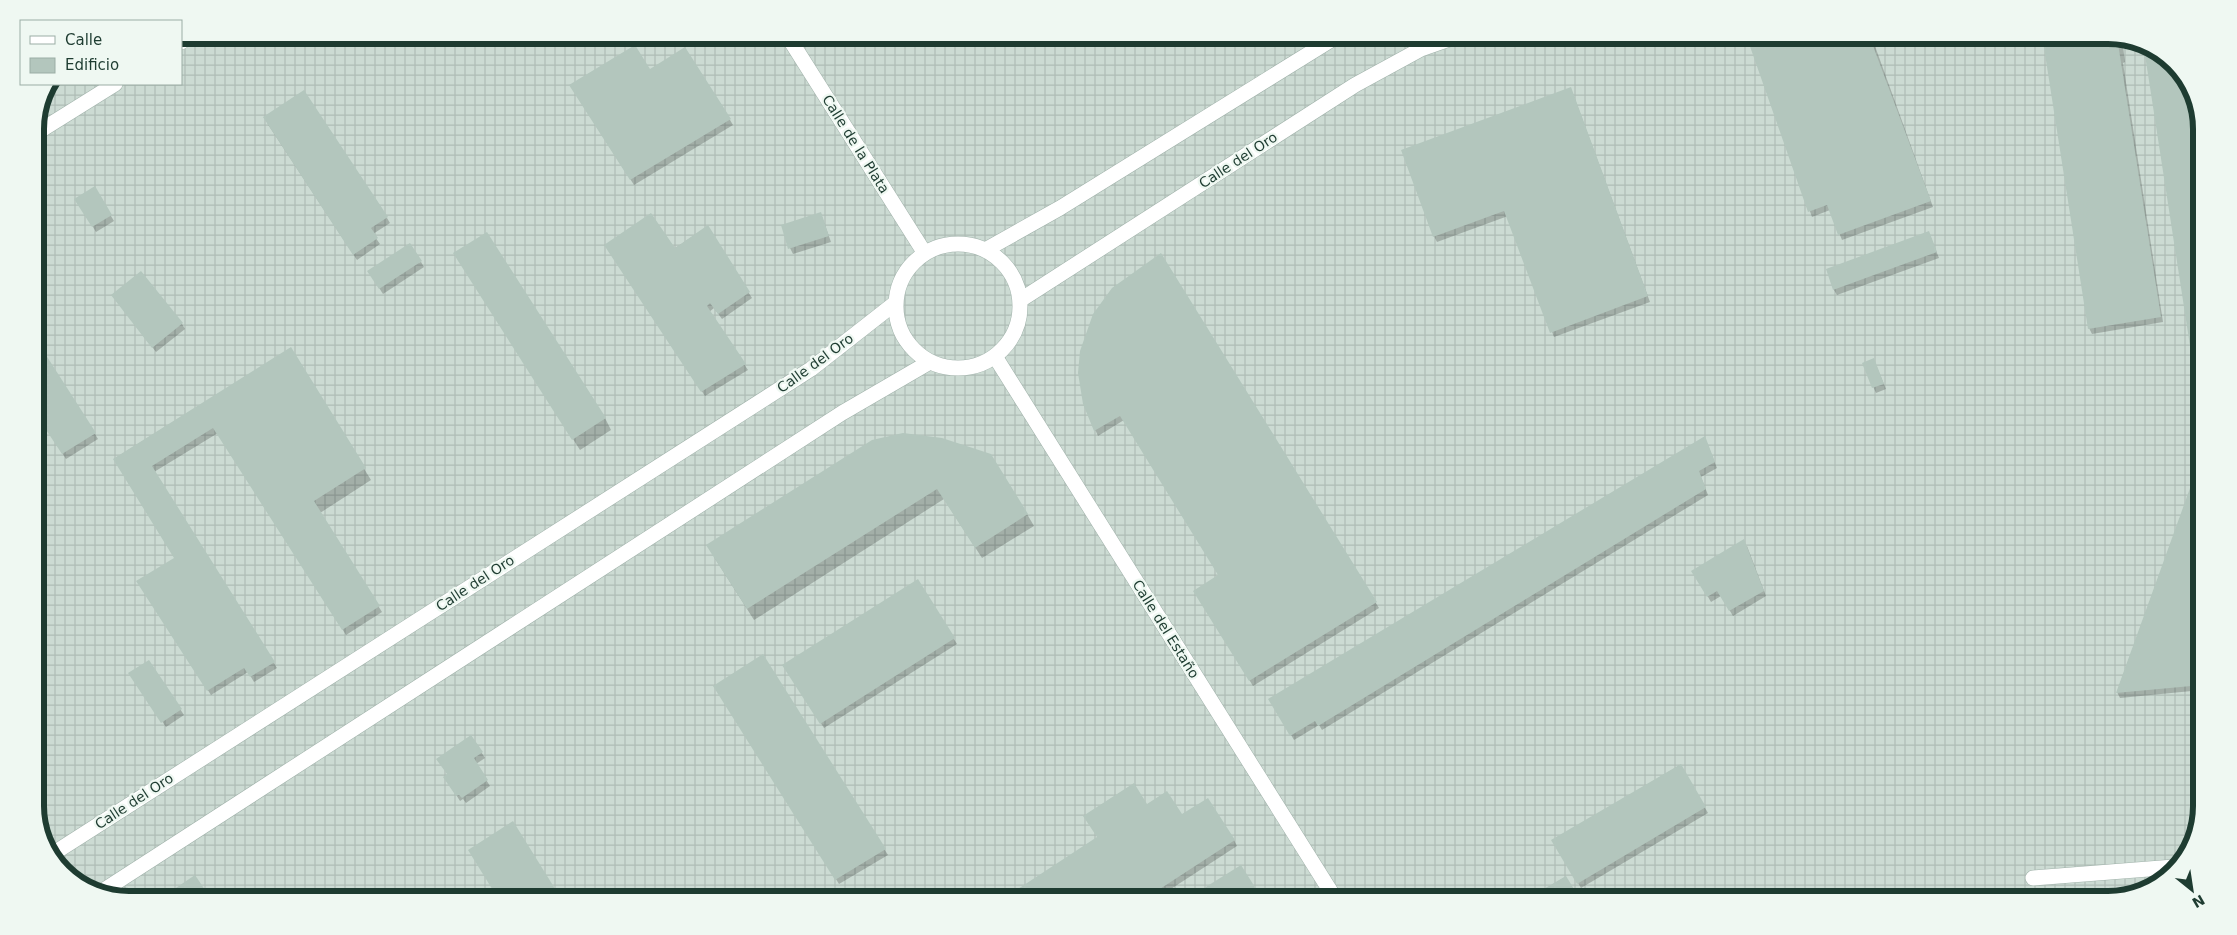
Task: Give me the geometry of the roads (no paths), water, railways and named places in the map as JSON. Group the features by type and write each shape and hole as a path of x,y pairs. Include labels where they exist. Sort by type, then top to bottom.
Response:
{"street":[{"name":"Calle de la Plata","path":"793,44 924,252"},
{"path":"987,250 1060,208 1324,44"},
{"name":"Calle del Oro","path":"1022,299 1355,85 1421,49 1435,44"},
{"path":"44,128 113,85"},
{"path":"955,243 987,250 1010,270 1022,299 1017,332 996,358 963,370 928,363 903,338 894,304 903,275 924,252 955,243"},
{"name":"Calle del Oro","path":"57,851 811,369 894,304"},
{"name":"Calle del Estaño","path":"996,358 1330,891"},
{"path":"107,888 842,413 928,363"},
{"path":"2033,878 2166,868"}]}
